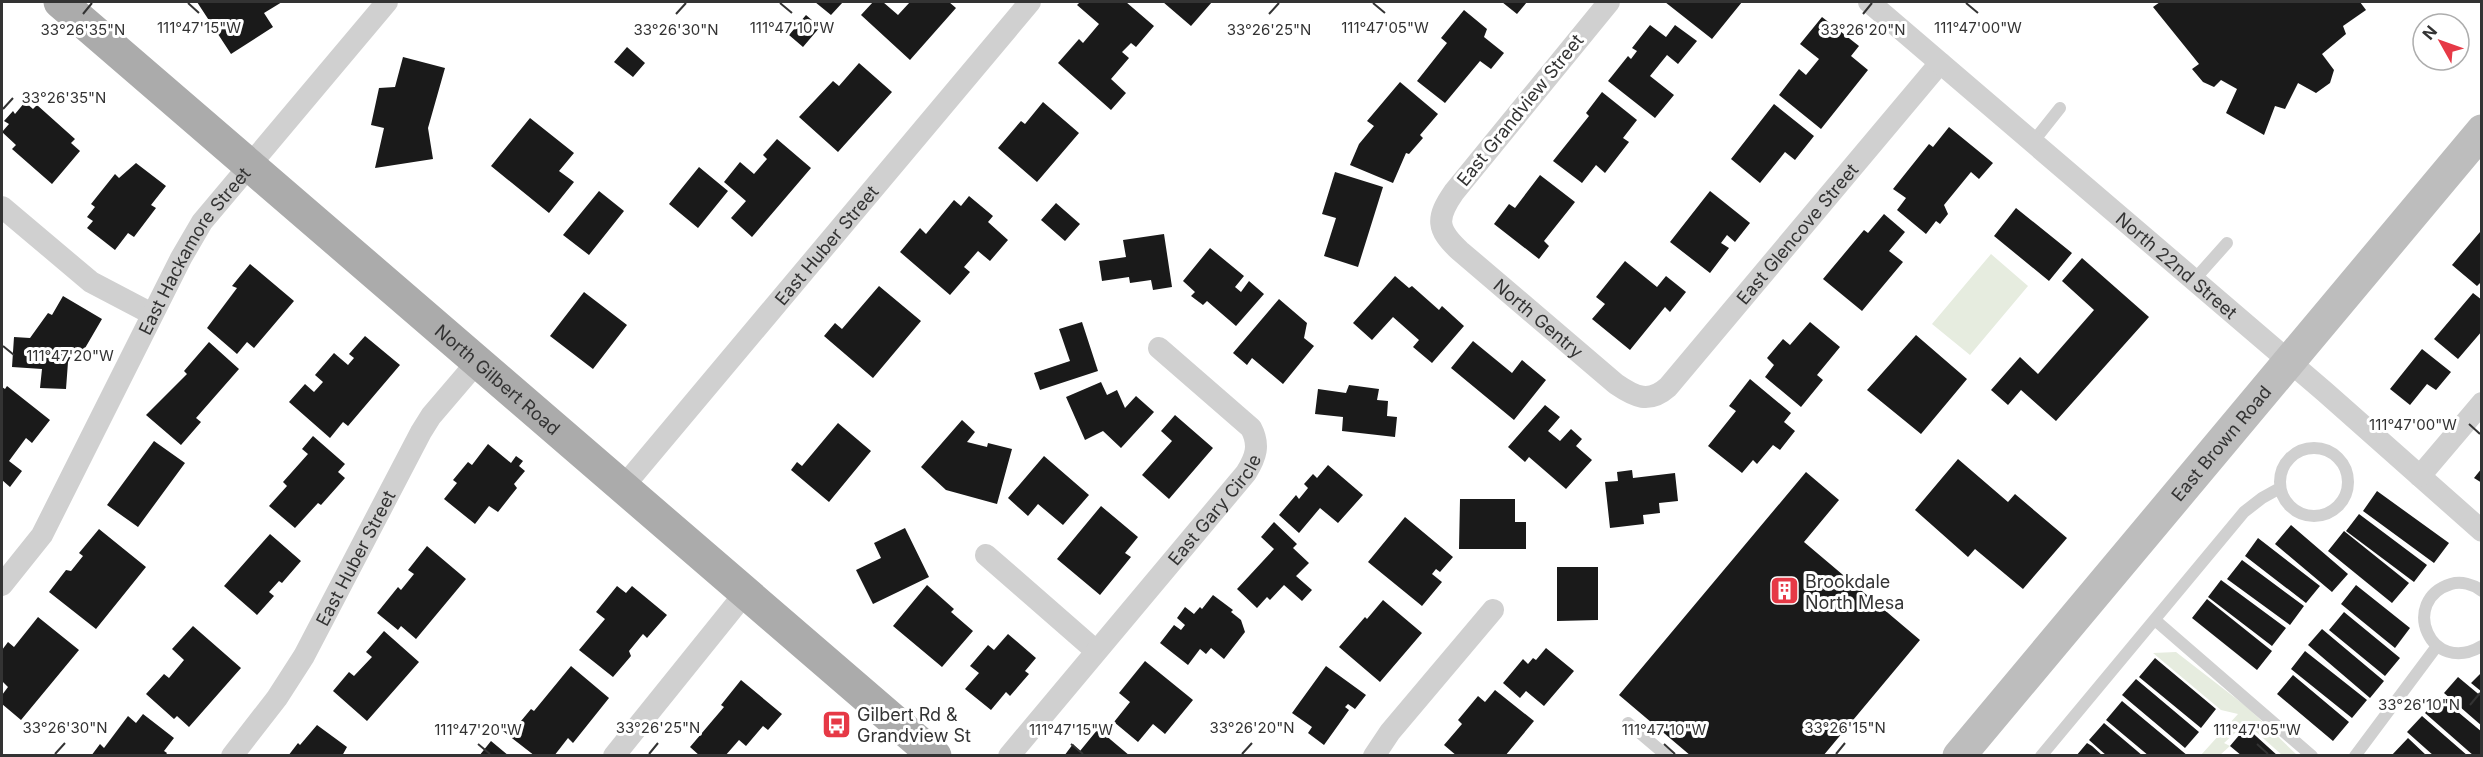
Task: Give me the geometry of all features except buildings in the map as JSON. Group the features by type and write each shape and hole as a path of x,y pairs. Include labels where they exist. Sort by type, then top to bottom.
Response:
{"main road":[{"name":"North Gilbert Road","path":"60,2 935,756"},
{"name":"East Brown Road","path":"1959,756 2481,131"}],"street":[{"name":"East Hackamore Street","path":"2,585 42,535 190,241 214,207 387,2"},
{"name":"East Huber Street","path":"623,487 1030,2"},
{"name":"East Grandview Street","path":"1440,224 1442,213 1454,192 1609,2"},
{"name":"North 22nd Street","path":"1869,2 2289,362 2481,531"},
{"name":"East Glencove Street","path":"1648,398 1659,395 1677,378 1940,63"},
{"path":"2,207 91,282 152,314"},
{"name":"North Gentry","path":"1440,224 1444,234 1460,251 1616,384 1637,396 1648,398"},
{"name":"East Gary Circle","path":"1009,756 1246,473 1256,456 1258,445 1251,428 1159,348"},
{"name":"East Huber Street","path":"231,756 277,698 303,656 431,416 477,361"},
{"path":"2420,477 2481,403"},
{"path":"986,555 1096,651"},
{"path":"614,756 746,592"},
{"path":"1374,756 1390,732 1493,610"}],"lane":[{"path":"2033,142 2060,108"},
{"path":"2194,280 2227,243"},
{"path":"2307,448 2325,450 2333,454 2347,475 2346,493 2342,501 2320,515 2311,516 2294,510 2283,497 2280,488 2280,479 2286,463 2292,456 2307,448"},
{"path":"2041,756 2244,512 2280,488"},
{"path":"2481,591 2467,583 2444,586 2434,593 2427,603 2424,614 2429,637 2447,652 2460,654 2471,652 2481,646"},
{"path":"2155,620 2312,756"},
{"path":"2355,756 2437,646"},
{"path":"1628,723 1667,756"}],"shaded area":[{"path":"1991,254 2028,286 1970,355 1932,324"},
{"path":"2176,652 2247,707 2297,755 2282,755 2246,723 2224,743 2230,746 2220,755 2201,755 2238,714 2221,710 2153,653"}],"place":[{"name":"Brookdale North Mesa","path":"1784,591"},
{"name":"Gilbert Rd & Grandview St","path":"836,724"}]}
